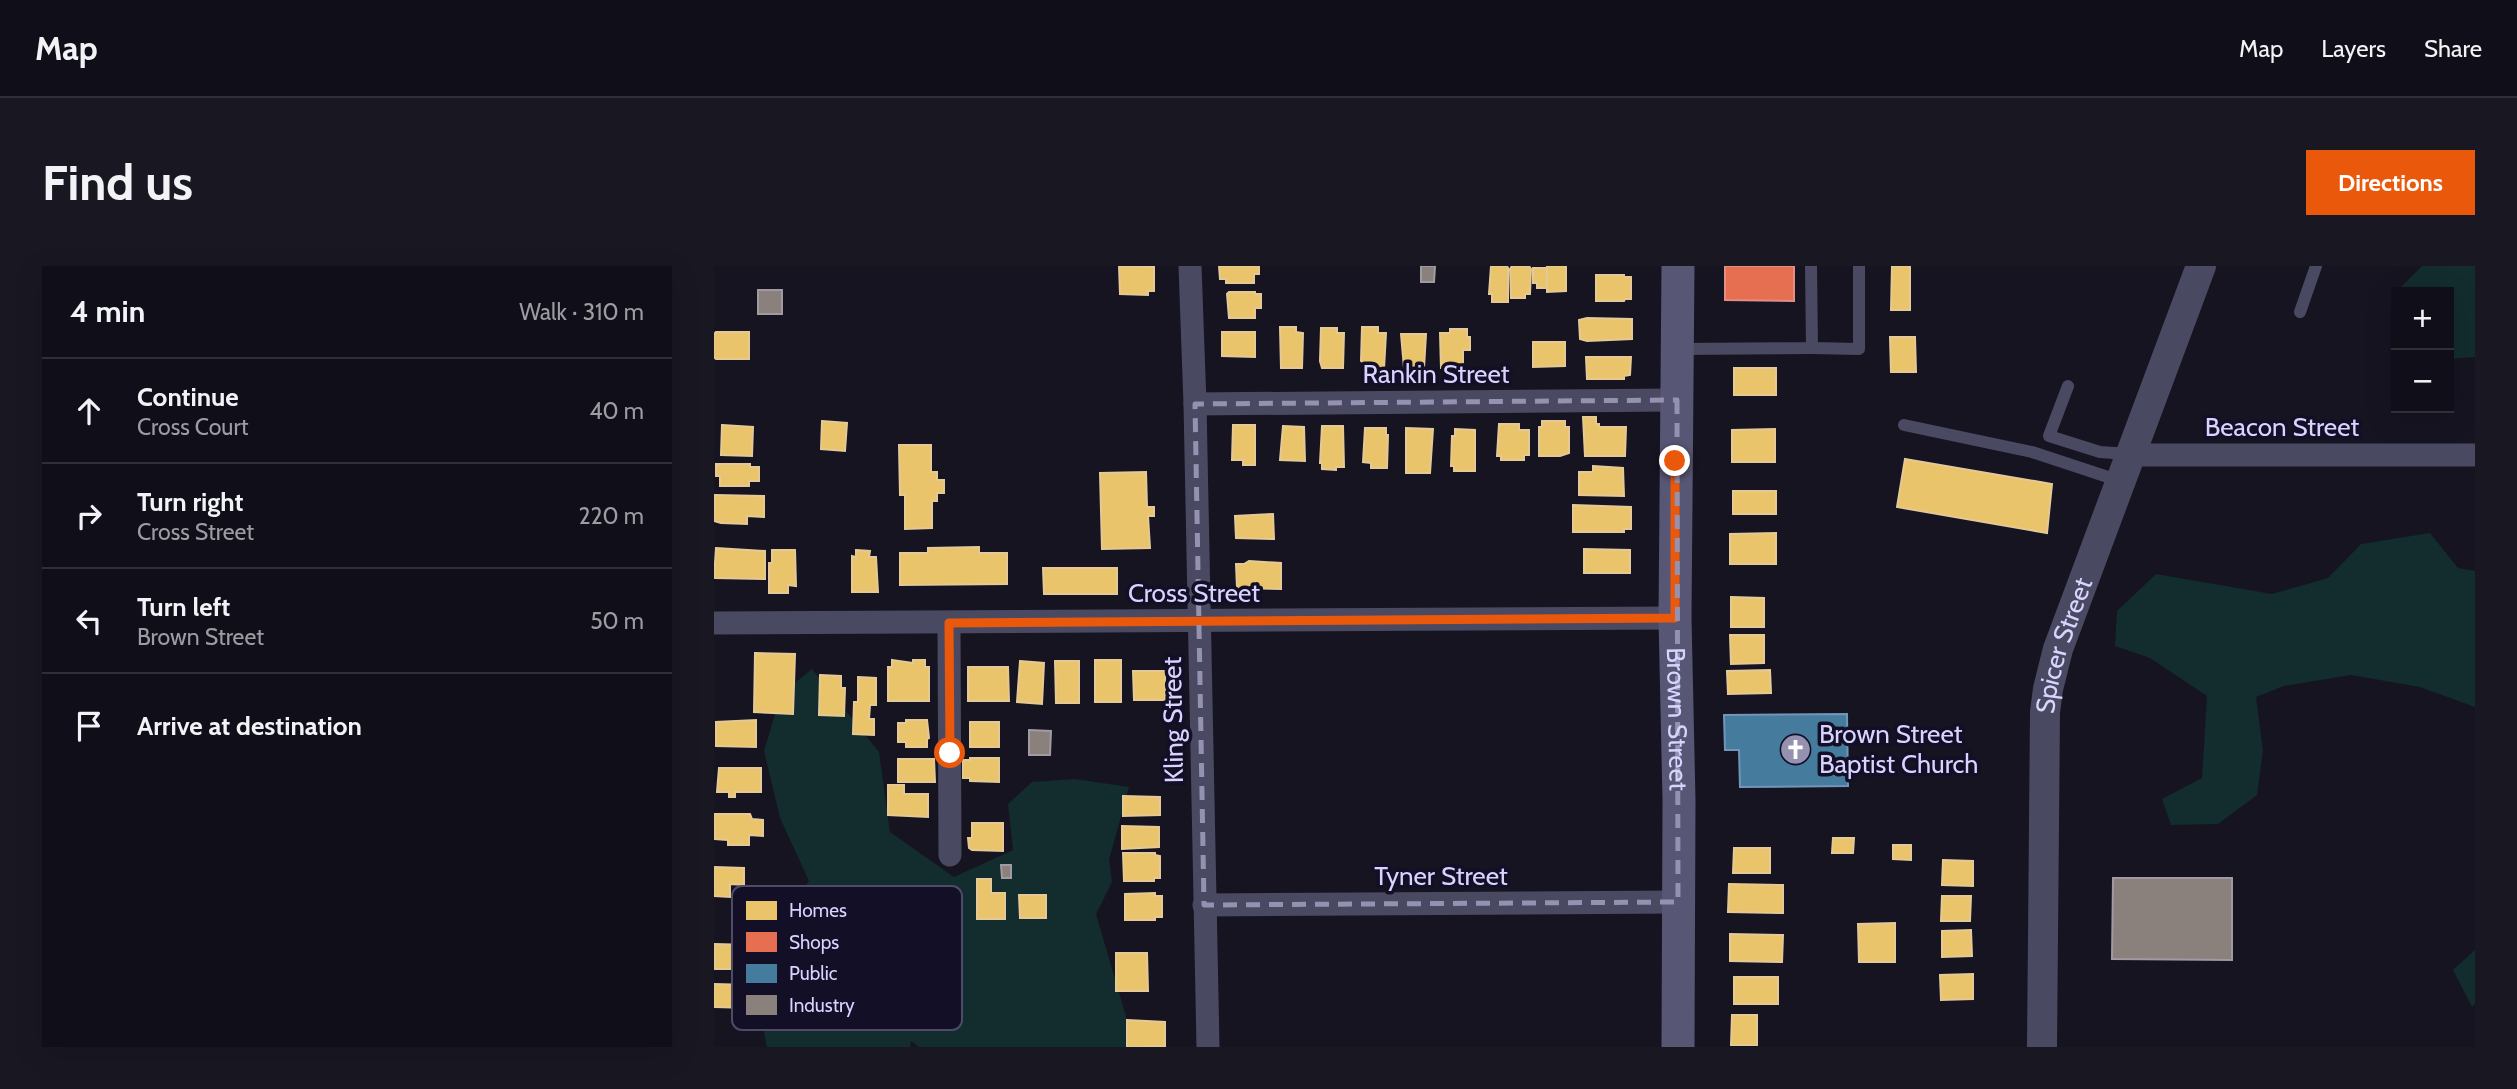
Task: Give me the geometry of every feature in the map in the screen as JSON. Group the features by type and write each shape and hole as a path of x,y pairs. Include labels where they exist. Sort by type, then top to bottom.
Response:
{"main road":[{"name":"Brown Street","path":"1678,266 1675,618 1679,800 1678,1047"}],"street":[{"name":"Kling Street","path":"1190,266 1208,1047"},
{"name":"Spicer Street","path":"2042,1047 2042,831 2048,689 2059,649 2201,266"},
{"name":"Rankin Street","path":"1195,404 1676,400"},
{"name":"Beacon Street","path":"2126,468 2475,454"},
{"name":"Cross Street","path":"714,623 1675,618"},
{"path":"949,623 950,855"},
{"name":"Tyner Street","path":"1204,905 1678,902"}],"lane":[{"path":"1811,266 1812,348"},
{"path":"1677,349 1859,349 1859,266"},
{"path":"2300,312 2316,266"},
{"path":"2068,386 2049,436 2100,452 2126,468"},
{"path":"1904,425 2032,452 2126,468"}],"highlighted area":[{"path":"1677,400 1678,902 1204,905 1195,404"}],"green space":[{"path":"2422,266 2475,266 2475,357 2454,359 2454,287 2401,287"},
{"path":"2430,533 2458,568 2475,571 2475,707 2420,687 2351,675 2284,686 2256,697 2263,751 2257,795 2218,824 2171,825 2162,799 2202,778 2207,696 2150,658 2115,646 2117,611 2156,574 2272,594 2328,578 2361,544"},
{"path":"812,669 879,752 890,832 954,877 1013,850 1008,804 1032,782 1075,779 1129,787 1109,860 1112,882 1096,914 1127,1020 1130,1047 919,1047 911,1041 910,1047 767,1047 763,1030 962,1030 962,886 805,886 809,881 780,818 764,751 781,694"},
{"path":"2475,950 2475,1004 2472,1007 2453,970"}],"building: Homes":[{"path":"1119,266 1154,267 1154,291 1148,291 1148,295 1120,294"},
{"path":"1219,266 1259,266 1259,274 1254,274 1254,283 1226,283 1226,279 1220,279"},
{"path":"1491,266 1508,268 1508,302 1492,302 1492,294 1489,294"},
{"path":"1512,266 1529,266 1531,269 1530,294 1525,294 1525,298 1511,298"},
{"path":"1547,266 1566,266 1566,291 1547,292"},
{"path":"1892,266 1910,266 1910,310 1891,310"},
{"path":"1533,268 1547,268 1547,288 1537,288 1537,283 1533,283"},
{"path":"1596,275 1631,277 1631,299 1596,301"},
{"path":"1229,292 1261,294 1261,308 1255,308 1255,318 1229,318"},
{"path":"1632,319 1632,339 1580,339 1579,320"},
{"path":"1280,327 1296,327 1296,332 1303,333 1302,368 1281,368"},
{"path":"1362,327 1378,327 1378,333 1386,333 1384,369 1363,368"},
{"path":"1321,328 1337,328 1337,333 1344,333 1343,368 1322,368"},
{"path":"1450,329 1467,329 1467,337 1470,337 1470,350 1463,350 1461,370 1441,368 1440,333 1450,333"},
{"path":"716,332 749,332 749,359 716,359"},
{"path":"1222,332 1255,332 1255,357 1222,356"},
{"path":"1401,334 1426,334 1424,368 1404,368"},
{"path":"1890,337 1915,337 1916,372 1891,372"},
{"path":"1533,342 1565,342 1565,366 1533,367"},
{"path":"1586,357 1631,357 1630,375 1624,376 1624,379 1587,379"},
{"path":"1734,368 1776,368 1776,395 1734,395"},
{"path":"1583,417 1596,417 1599,427 1626,427 1625,456 1585,456"},
{"path":"822,421 847,423 845,451 821,449"},
{"path":"1542,421 1565,421 1565,427 1569,427 1569,453 1539,456 1539,427 1542,427"},
{"path":"1499,424 1519,424 1519,430 1529,430 1529,455 1524,455 1524,460 1501,460 1501,456 1497,456"},
{"path":"722,425 753,427 752,456 721,455"},
{"path":"1233,425 1255,425 1255,465 1243,465 1243,460 1232,460"},
{"path":"1283,426 1304,427 1305,461 1280,460"},
{"path":"1322,426 1343,426 1344,467 1336,467 1336,470 1322,469"},
{"path":"1365,428 1386,428 1387,468 1371,468 1371,463 1363,462"},
{"path":"1406,428 1433,429 1430,473 1406,473"},
{"path":"1455,429 1475,430 1475,471 1454,471 1454,466 1451,466 1452,436 1455,436"},
{"path":"1775,429 1775,462 1732,462 1732,430"},
{"path":"899,445 931,445 931,472 937,472 937,480 944,480 944,493 937,493 937,501 932,501 932,528 905,529 905,495 900,495"},
{"path":"1905,459 2052,484 2047,533 1897,507"},
{"path":"716,464 750,464 750,467 759,467 759,481 749,481 749,486 720,486 720,476 716,476"},
{"path":"1593,466 1623,468 1624,496 1579,495 1579,472 1593,472"},
{"path":"1146,472 1147,507 1154,507 1154,516 1148,516 1150,548 1102,549 1100,473"},
{"path":"1733,491 1776,491 1776,514 1733,514"},
{"path":"715,495 764,496 764,517 747,516 747,524 714,521"},
{"path":"1573,505 1631,507 1631,529 1624,529 1624,532 1573,532"},
{"path":"1273,514 1274,539 1236,538 1235,516"},
{"path":"1776,533 1776,564 1730,564 1730,534"},
{"path":"979,547 979,553 1007,553 1007,584 900,585 900,553 928,553 928,548"},
{"path":"716,548 765,551 765,579 714,578"},
{"path":"1584,549 1630,550 1630,573 1584,573"},
{"path":"772,550 795,550 796,586 788,585 788,593 769,593"},
{"path":"856,550 870,551 869,557 876,557 878,592 852,592 852,556 856,557"},
{"path":"1249,561 1281,563 1281,589 1237,588 1236,564"},
{"path":"1043,568 1117,568 1117,594 1044,594"},
{"path":"1731,597 1764,598 1764,627 1731,627"},
{"path":"1730,635 1764,635 1764,663 1731,664"},
{"path":"755,653 795,654 793,714 754,712"},
{"path":"892,660 913,663 913,660 925,660 925,667 929,667 929,701 888,701 888,667 892,667"},
{"path":"1095,660 1121,660 1121,702 1095,702"},
{"path":"1020,661 1044,663 1042,704 1017,702"},
{"path":"1055,661 1079,661 1079,703 1056,703"},
{"path":"968,667 1008,667 1009,701 968,701"},
{"path":"1770,670 1771,693 1728,694 1727,671"},
{"path":"1133,671 1165,671 1165,700 1134,700"},
{"path":"820,675 841,676 841,688 845,688 844,716 819,715"},
{"path":"858,677 876,678 876,705 870,705 869,719 874,719 874,735 853,734 854,702 858,702"},
{"path":"756,720 756,747 716,746 716,722"},
{"path":"906,720 927,720 927,747 906,747 906,742 898,742 898,723 906,723"},
{"path":"970,722 999,722 999,747 970,747"},
{"path":"999,758 999,782 970,781 970,778 963,778 963,760"},
{"path":"898,759 934,759 935,782 898,782"},
{"path":"719,768 761,768 761,792 735,792 735,797 729,797 729,792 717,792"},
{"path":"888,785 904,785 904,794 928,794 928,817 888,815"},
{"path":"1123,796 1160,797 1160,815 1123,816"},
{"path":"714,814 750,814 752,819 763,820 763,836 749,835 749,845 728,845 728,840 715,839"},
{"path":"972,823 1003,823 1003,851 969,848 968,838 972,838"},
{"path":"1122,826 1159,827 1159,847 1122,849"},
{"path":"1833,838 1854,838 1853,853 1832,853"},
{"path":"1893,845 1911,845 1911,860 1893,859"},
{"path":"1734,848 1770,848 1770,873 1733,873"},
{"path":"1123,853 1155,853 1160,856 1160,878 1154,878 1154,881 1124,881"},
{"path":"1943,860 1973,861 1973,886 1942,885"},
{"path":"714,867 744,868 744,885 730,884 730,897 714,896"},
{"path":"977,879 991,879 991,893 1005,893 1005,919 977,919"},
{"path":"1729,884 1783,885 1783,913 1728,912"},
{"path":"1155,893 1155,896 1162,896 1162,917 1155,917 1155,920 1125,920 1125,894"},
{"path":"1019,895 1046,895 1046,918 1020,918"},
{"path":"1942,896 1971,896 1970,921 1941,921"},
{"path":"1895,923 1895,962 1859,962 1858,924"},
{"path":"1971,930 1972,956 1942,957 1942,931"},
{"path":"1730,934 1783,935 1782,962 1730,961"},
{"path":"714,944 732,944 732,969 715,969"},
{"path":"1116,953 1147,953 1148,991 1116,991"},
{"path":"1973,974 1973,999 1941,1000 1940,975"},
{"path":"1734,977 1778,977 1778,1004 1734,1004"},
{"path":"714,984 732,984 732,1008 714,1007"},
{"path":"1732,1015 1757,1015 1757,1045 1731,1045"},
{"path":"1127,1020 1165,1022 1165,1046 1127,1047"}],"building: Shops":[{"path":"1725,266 1794,266 1794,301 1725,300"}],"building: Public":[{"path":"1847,714 1848,786 1740,787 1739,750 1725,750 1724,715"}],"building: Industry":[{"path":"1421,266 1435,266 1434,282 1421,282"},
{"path":"758,290 782,290 782,314 758,314"},
{"path":"1029,730 1051,731 1050,755 1029,755"},
{"path":"1001,865 1011,865 1011,878 1002,878"},
{"path":"2113,878 2232,878 2232,960 2112,959"}],"place":[{"name":"Brown Street Baptist Church","path":"1796,749"}],"route":[{"path":"950,753 949,623 1675,618 1675,461"}]}
